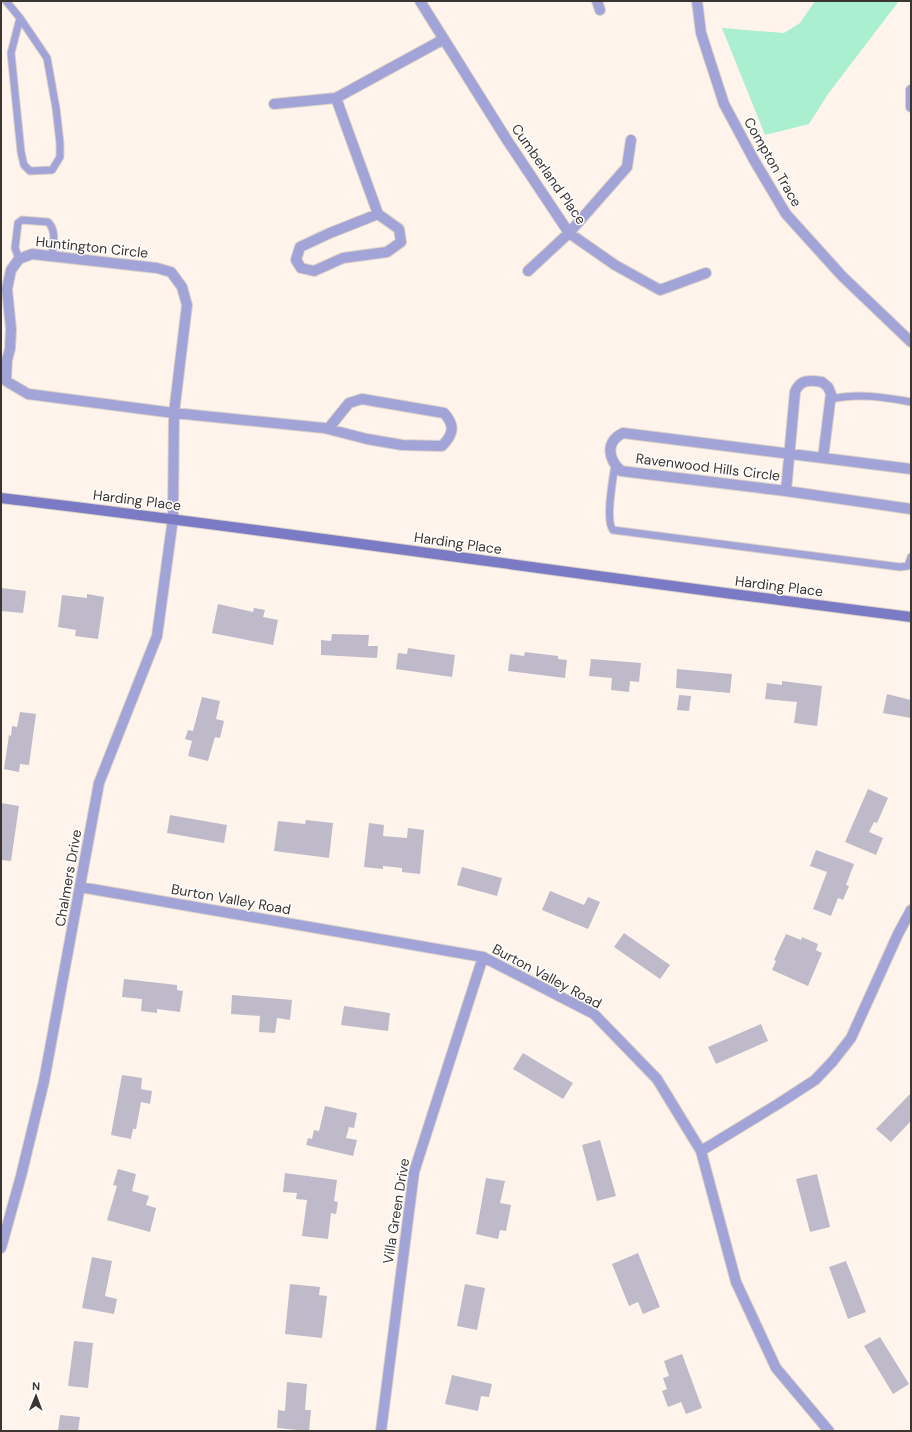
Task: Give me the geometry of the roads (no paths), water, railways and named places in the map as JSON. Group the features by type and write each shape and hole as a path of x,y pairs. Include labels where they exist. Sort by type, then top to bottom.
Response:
{"main road":[{"name":"Harding Place","path":"1,498 173,518 607,578 911,617"}],"street":[{"name":"Cumberland Place","path":"420,1 507,140 569,233 615,265 660,290 706,273"},
{"name":"Compton Trace","path":"697,1 701,33 724,104 754,160 786,214 842,276 911,342"},
{"path":"274,104 336,98 444,39"},
{"path":"911,90 911,107"},
{"path":"336,98 378,214 399,229 401,242 391,251 343,258 314,271 300,268 296,260 300,247 330,233 378,214"},
{"path":"528,271 569,233 627,167 631,140"},
{"name":"Huntington Circle","path":"173,518 174,413 187,305 182,287 170,272 157,268 32,254 19,259 11,270 7,289 11,329 6,381 28,394 174,413 328,429 367,439 402,445 442,446 448,441 452,430 451,421 444,413 362,399 349,402 328,429"},
{"path":"786,491 795,392 798,386 804,382 822,382 828,387 831,394 824,458"},
{"name":"Ravenwood Hills Circle","path":"911,468 623,433 616,437 612,442 610,454 611,460 621,471 786,491 911,509"},
{"name":"Chalmers Drive","path":"1,1248 21,1176 44,1081 98,783 157,636 173,518"},
{"name":"Burton Valley Road","path":"80,887 483,957 594,1014 657,1079 701,1151 736,1282 776,1368 829,1431"},
{"path":"701,1151 815,1080 833,1061 852,1038 898,934 911,910"},
{"name":"Villa Green Drive","path":"381,1431 414,1172 483,957"}],"lane":[{"path":"6,1 20,18 47,58 56,108 60,143 60,157 52,170 30,171 24,165 21,152 11,53 20,18"},
{"path":"19,259 15,248 18,223 22,220 48,222 54,231 52,256"},
{"path":"831,399 852,396 867,396 911,402"},
{"path":"615,465 611,490 610,521 610,527 613,530 900,567 908,566 911,557"}]}
